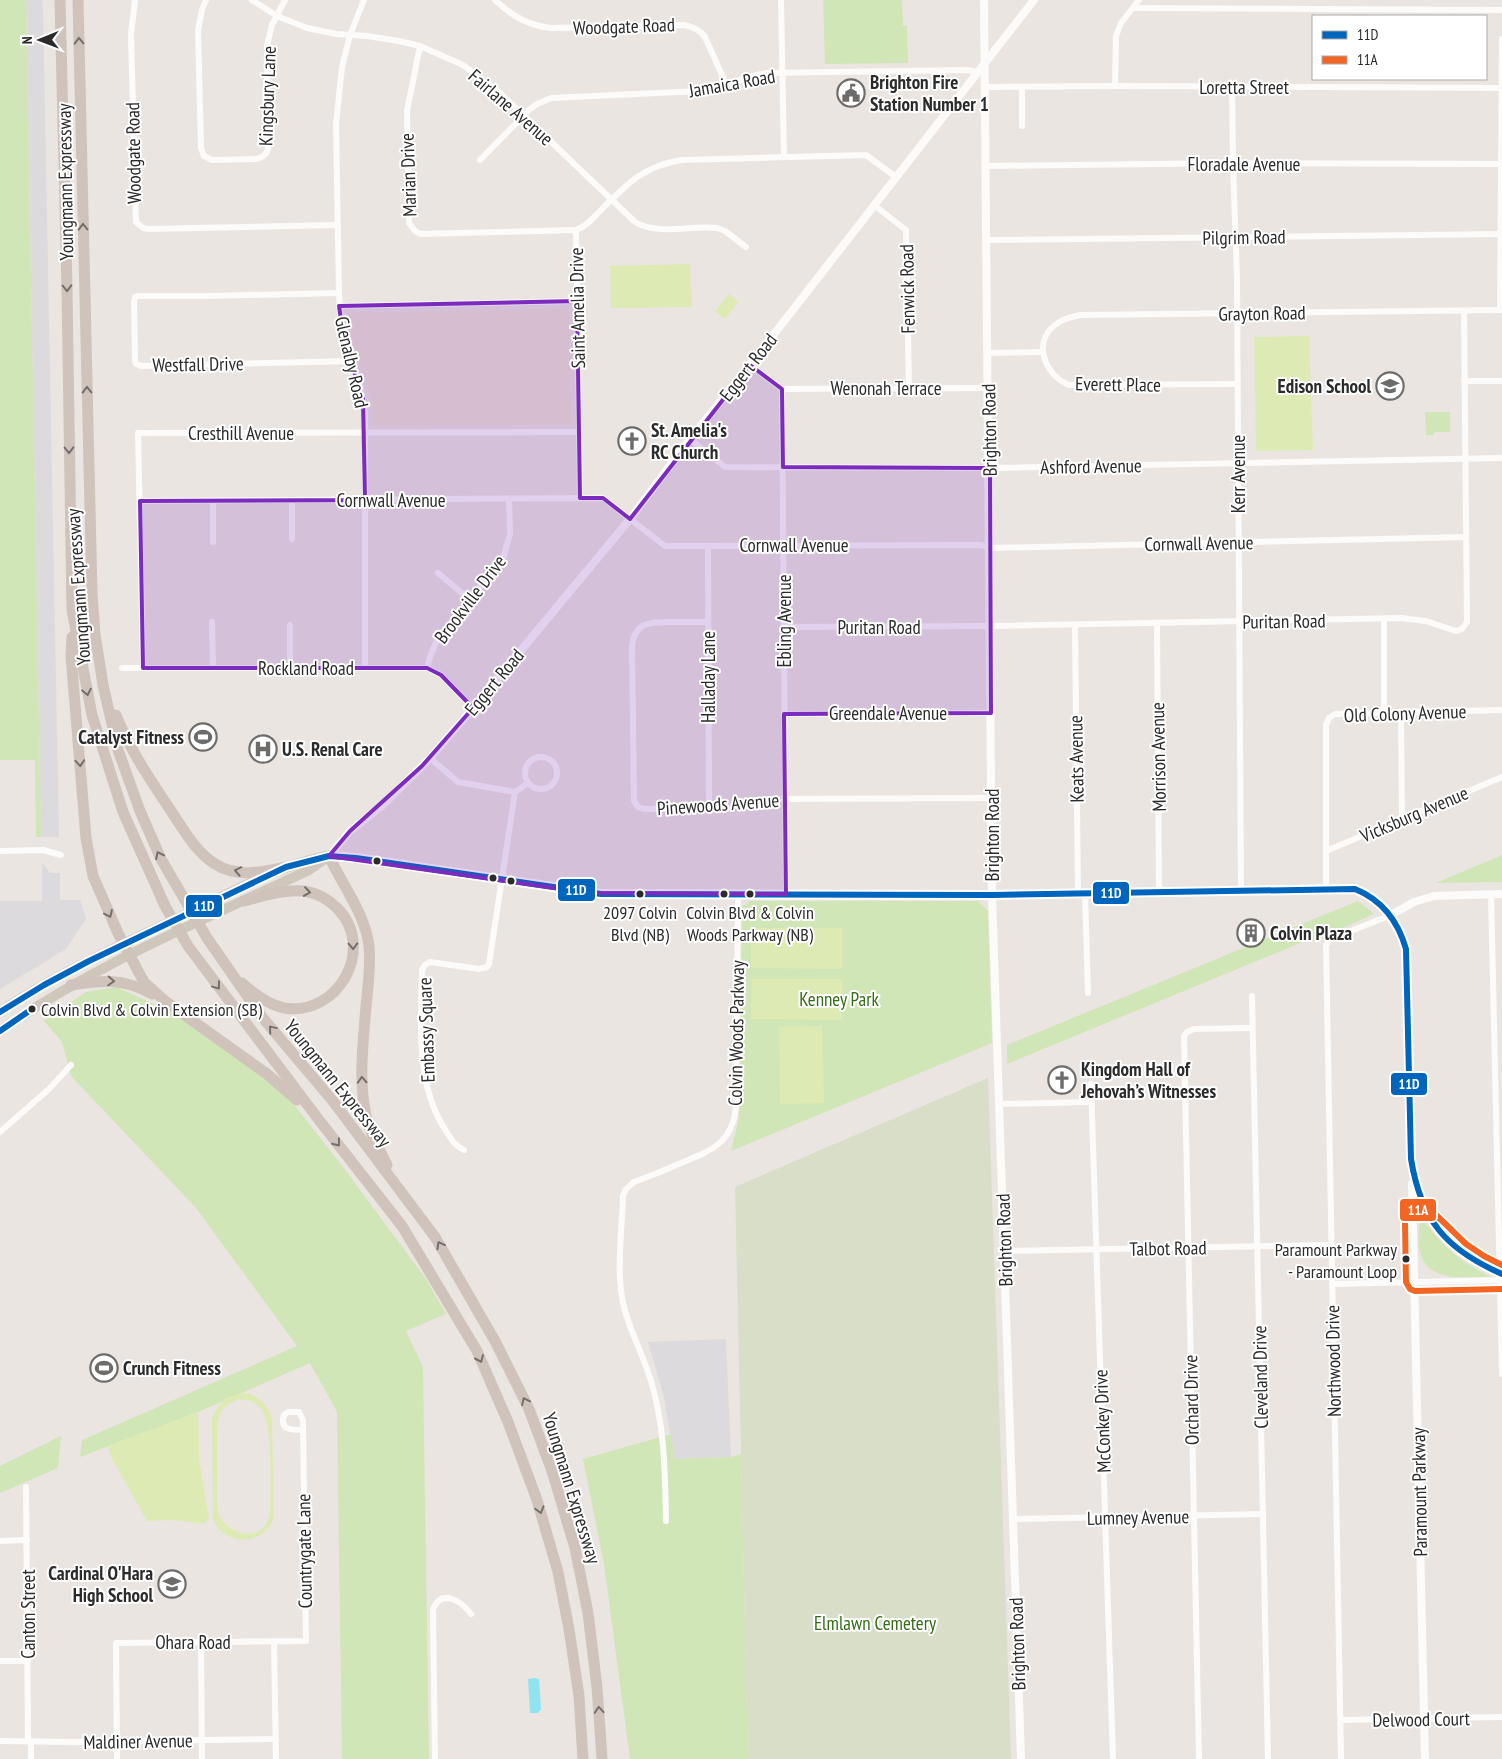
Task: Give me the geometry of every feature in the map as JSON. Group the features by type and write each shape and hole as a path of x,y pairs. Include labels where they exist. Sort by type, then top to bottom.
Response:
{"highway":[{"name":"Youngmann Expressway","path":"60,0 72,610 92,715 123,812 165,906 188,946 319,1120 402,1226 477,1351 508,1422 537,1500 558,1572 579,1696 583,1759"},
{"name":"Youngmann Expressway","path":"78,0 92,593 95,634 103,685 118,750 140,811 161,859 182,898 226,967 262,1017 332,1100 435,1237 495,1341 529,1409 552,1471 575,1548 588,1613 598,1687 602,1759"},
{"path":"72,610 71,656 86,838 93,876 123,943 144,982 165,1001 268,1074 319,1120"},
{"path":"103,685 133,751 189,838 202,853 216,865 234,871 254,874 286,867"},
{"path":"330,856 337,874 359,911 369,946 369,977 362,1076 364,1102 370,1127 400,1192"},
{"path":"226,967 245,986 266,1001 291,1009 315,1004 332,995 346,977 353,961 353,939 350,928 340,911 325,898 315,893 301,891 281,892 244,901"},
{"path":"72,985 109,980 125,982 137,986 165,1001"}],"main road":[{"path":"0,1012 26,994 63,973 123,943 286,867 330,856"},
{"path":"0,1031 72,985 130,955 309,870 330,856"}],"street":[{"name":"Woodgate Road","path":"135,0 131,34 136,222 143,228 149,229 338,225"},
{"name":"Kingsbury Lane","path":"206,0 198,30 201,148 204,156 212,160 257,159 267,153 267,46 269,35 285,0"},
{"name":"Fairlane Avenue","path":"252,0 277,16 321,32 384,38 420,46 463,65 493,87 642,226 655,229 717,228 725,231 746,247"},
{"name":"Glenalby Road","path":"364,0 350,35 342,67 337,104 339,306 341,328 363,399 365,500 364,668"},
{"name":"Woodgate Road","path":"495,0 514,16 542,27 691,26 702,33 726,84"},
{"path":"781,0 784,157"},
{"name":"Brighton Road","path":"984,0 990,468 992,895 1021,1759"},
{"name":"Eggert Road","path":"330,856 350,831 390,799 430,758 474,708 630,519 1034,0"},
{"path":"1115,86 1116,36 1121,23 1139,0"},
{"path":"1132,8 1502,10"},
{"path":"1501,310 1502,39"},
{"name":"Marian Drive","path":"420,46 407,111 408,218 411,227 423,234 576,230"},
{"name":"Jamaica Road","path":"480,160 537,104 560,96 700,91 754,75 782,73 967,70 978,72"},
{"name":"Kerr Avenue","path":"1232,86 1237,313 1242,891"},
{"name":"Loretta Street","path":"986,87 1502,88"},
{"path":"1022,87 1022,126"},
{"name":"Saint Amelia Drive","path":"580,498 576,230 586,225 623,187 642,173 670,162 866,155 896,177"},
{"name":"Floradale Avenue","path":"987,166 1502,164"},
{"name":"Fenwick Road","path":"874,205 906,230 909,388"},
{"name":"Pilgrim Road","path":"986,240 1501,234"},
{"name":"Westfall Drive","path":"339,294 135,297 135,361 140,366 352,361"},
{"path":"339,306 577,301"},
{"name":"Grayton Road","path":"1043,352 1044,342 1049,330 1058,323 1072,317 1501,310"},
{"name":"Puritan Road","path":"784,628 1075,625 1384,618 1416,620 1441,625 1456,631 1462,629 1467,622 1464,311"},
{"path":"988,353 1043,352"},
{"name":"Everett Place","path":"1043,352 1045,362 1052,374 1062,382 1074,386 1237,384"},
{"path":"750,365 782,389"},
{"path":"1464,381 1502,381"},
{"name":"Wenonah Terrace","path":"782,389 989,388"},
{"name":"Ebling Avenue","path":"782,389 786,894"},
{"name":"Cresthill Avenue","path":"142,668 138,433 579,432"},
{"name":"Ashford Avenue","path":"690,440 725,467 990,468 1502,458"},
{"name":"Cornwall Avenue","path":"140,501 603,498 665,546 981,545 990,548 1466,537"},
{"name":"Brookville Drive","path":"428,668 437,640 499,566 506,551 510,534 509,499"},
{"path":"292,500 292,539"},
{"path":"213,501 213,542"},
{"name":"Halladay Lane","path":"708,546 709,809"},
{"path":"438,573 470,600"},
{"path":"1384,618 1384,713"},
{"path":"212,622 213,668"},
{"name":"Pinewoods Avenue","path":"708,622 647,623 635,635 632,646 634,801 635,805 641,809 709,809 725,808 757,801 785,800 992,798"},
{"name":"Morrison Avenue","path":"1156,623 1159,892"},
{"name":"Keats Avenue","path":"1075,625 1081,893"},
{"path":"290,626 290,668"},
{"name":"Rockland Road","path":"122,668 428,668"},
{"path":"428,668 441,676 474,708"},
{"name":"Old Colony Avenue","path":"1326,888 1327,721 1335,714 1502,710"},
{"path":"1401,712 1402,819"},
{"name":"Greendale Avenue","path":"784,714 991,713"},
{"path":"546,757 555,764 558,777 551,787 539,790 528,783 525,772 528,764 534,759 546,757"},
{"path":"430,758 458,782 515,792 528,783"},
{"name":"Vicksburg Avenue","path":"1326,851 1502,777"},
{"path":"502,880 515,792"},
{"path":"0,851 43,850 61,855"},
{"path":"330,856 356,858 601,894 992,895 1326,888 1348,888 1361,891 1391,914 1402,935 1408,958 1412,1172 1415,1187 1428,1218 1444,1238 1479,1264 1501,1277"},
{"name":"Embassy Square","path":"464,1150 457,1147 440,1122 427,1088 422,1031 422,970 430,962 479,969 489,964 502,880"},
{"path":"1081,893 1088,992"},
{"name":"Colvin Woods Parkway","path":"666,1521 664,1448 660,1417 651,1381 632,1336 623,1303 621,1287 623,1196 626,1189 634,1182 713,1149 726,1137 734,1123 736,1106 738,894"},
{"path":"1491,894 1502,1374"},
{"path":"1391,914 1427,898 1502,894"},
{"name":"Northwood Drive","path":"1341,1759 1326,945 1331,939 1391,914"},
{"name":"Cleveland Drive","path":"1252,996 1268,1759"},
{"name":"Orchard Drive","path":"1199,1759 1184,1034 1194,1029 1252,1028"},
{"path":"0,1132 49,1089 72,1065"},
{"name":"McConkey Drive","path":"1091,1084 1113,1759"},
{"path":"999,1104 1091,1102"},
{"name":"Paramount Parkway","path":"1412,1172 1424,1759"},
{"path":"1413,1225 1415,1220 1428,1218"},
{"name":"Talbot Road","path":"1004,1251 1331,1245"},
{"path":"1332,1284 1501,1277"},
{"name":"Countrygate Lane","path":"274,1642 306,1641 303,1430"},
{"name":"Canton Street","path":"26,1487 31,1759"},
{"name":"Lumney Avenue","path":"1013,1520 1263,1514"},
{"path":"0,1540 27,1540"},
{"path":"435,1759 433,1609 440,1600 450,1598 457,1600 465,1606 471,1614"},
{"path":"201,1642 202,1759"},
{"path":"274,1642 276,1759"},
{"name":"Ohara Road","path":"117,1741 116,1643 274,1642"},
{"path":"0,1661 28,1661"},
{"name":"Delwood Court","path":"1340,1720 1502,1717"},
{"name":"Maldiner Avenue","path":"0,1741 276,1739"},
{"path":"117,1741 118,1759"}],"highlighted area":[{"path":"577,301 580,498 603,498 630,519 750,365 782,389 783,467 990,468 991,713 784,714 786,894 589,893 329,856 350,831 422,766 473,708 441,675 427,668 143,668 140,501 365,500 363,399 344,341 339,306"}],"shaded area":[{"path":"26,0 42,0 43,9 59,837 41,837"},
{"path":"569,309 571,424 372,425 368,385 351,338 347,313"},
{"path":"42,862 50,873 60,873 60,900 80,900 86,919 66,949 0,989 0,901 42,901"},
{"path":"726,1339 731,1457 674,1459 664,1397 648,1342"}],"green space":[{"path":"0,0 26,0 41,837 36,837 35,760 0,760"},
{"path":"823,0 902,0 903,26 907,26 908,63 825,64"},
{"path":"690,264 692,307 611,308 610,266"},
{"path":"729,294 738,302 725,319 715,311"},
{"path":"1309,336 1313,450 1256,451 1254,337"},
{"path":"1425,412 1450,412 1450,432 1434,432 1434,435 1426,435"},
{"path":"1502,855 1502,882 1436,883"},
{"name":"Kenney Park","path":"749,901 978,901 988,911 992,1043 731,1151 739,1118 742,906"},
{"path":"1358,901 1374,914 1312,942 1310,939 1007,1064 1007,1045"},
{"path":"751,928 842,928 842,969 751,968"},
{"path":"752,979 842,979 842,1020 751,1019"},
{"path":"116,987 170,1011 251,1067 288,1097 343,1167 426,1279 446,1314 406,1331 423,1367 429,1759 342,1759 337,1412 310,1363 198,1412 80,1457 82,1440 297,1346 196,1208 71,1076 62,1042 44,1021 86,992"},
{"path":"822,1026 824,1103 780,1104 779,1027"},
{"name":"Elmlawn Cemetery","path":"988,1078 1011,1759 748,1759 735,1187"},
{"path":"1421,1223 1425,1223 1446,1247 1460,1259 1489,1276 1446,1276 1429,1268 1423,1260 1419,1249 1419,1226"},
{"path":"249,1393 266,1406 272,1419 274,1516 270,1526 263,1533 245,1540 226,1535 218,1528 213,1518 212,1419 218,1407 230,1396","holes":["237,1400 247,1400 259,1406 265,1417 270,1444 270,1516 264,1527 258,1532 251,1534 236,1531 229,1527 219,1516 217,1509 217,1425 225,1407"]},
{"path":"198,1412 199,1459 209,1518 203,1524 173,1520 147,1521 111,1457 108,1446"},
{"path":"671,1434 674,1459 731,1457 741,1454 748,1759 630,1759 604,1564 583,1459"},
{"path":"61,1436 58,1468 0,1493 0,1466"}],"water":[{"path":"528,1679 539,1679 541,1709 538,1713 530,1713"}],"transit line":[{"name":"11D","path":"0,1012 44,985 89,961 286,867 329,856 356,858 601,894 992,895 1355,889 1373,899 1388,913 1398,929 1406,949 1411,1159 1421,1199 1429,1216 1451,1243 1465,1254 1502,1274"},
{"name":"11D","path":"0,1031 32,1009"},
{"name":"11A","path":"1502,1265 1466,1244 1431,1210 1423,1209 1416,1211 1405,1222 1406,1282 1410,1289 1415,1291 1502,1289"}],"place":[{"name":"Brighton Fire Station Number 1","path":"851,93"},
{"name":"Edison School","path":"1390,386"},
{"name":"St. Amelia's RC Church","path":"632,441"},
{"name":"Catalyst Fitness","path":"203,737"},
{"name":"U.S. Renal Care","path":"263,749"},
{"name":"2097 Colvin Blvd (NB)","path":"640,894"},
{"name":"Colvin Blvd & Colvin Woods Parkway (NB)","path":"750,894"},
{"name":"Colvin Plaza","path":"1251,933"},
{"name":"Colvin Blvd & Colvin Extension (SB)","path":"32,1009"},
{"name":"Kingdom Hall of Jehovah’s Witnesses","path":"1062,1080"},
{"name":"Paramount Parkway - Paramount Loop","path":"1406,1259"},
{"name":"Crunch Fitness","path":"104,1368"},
{"name":"Cardinal O'Hara High School","path":"172,1584"}]}
